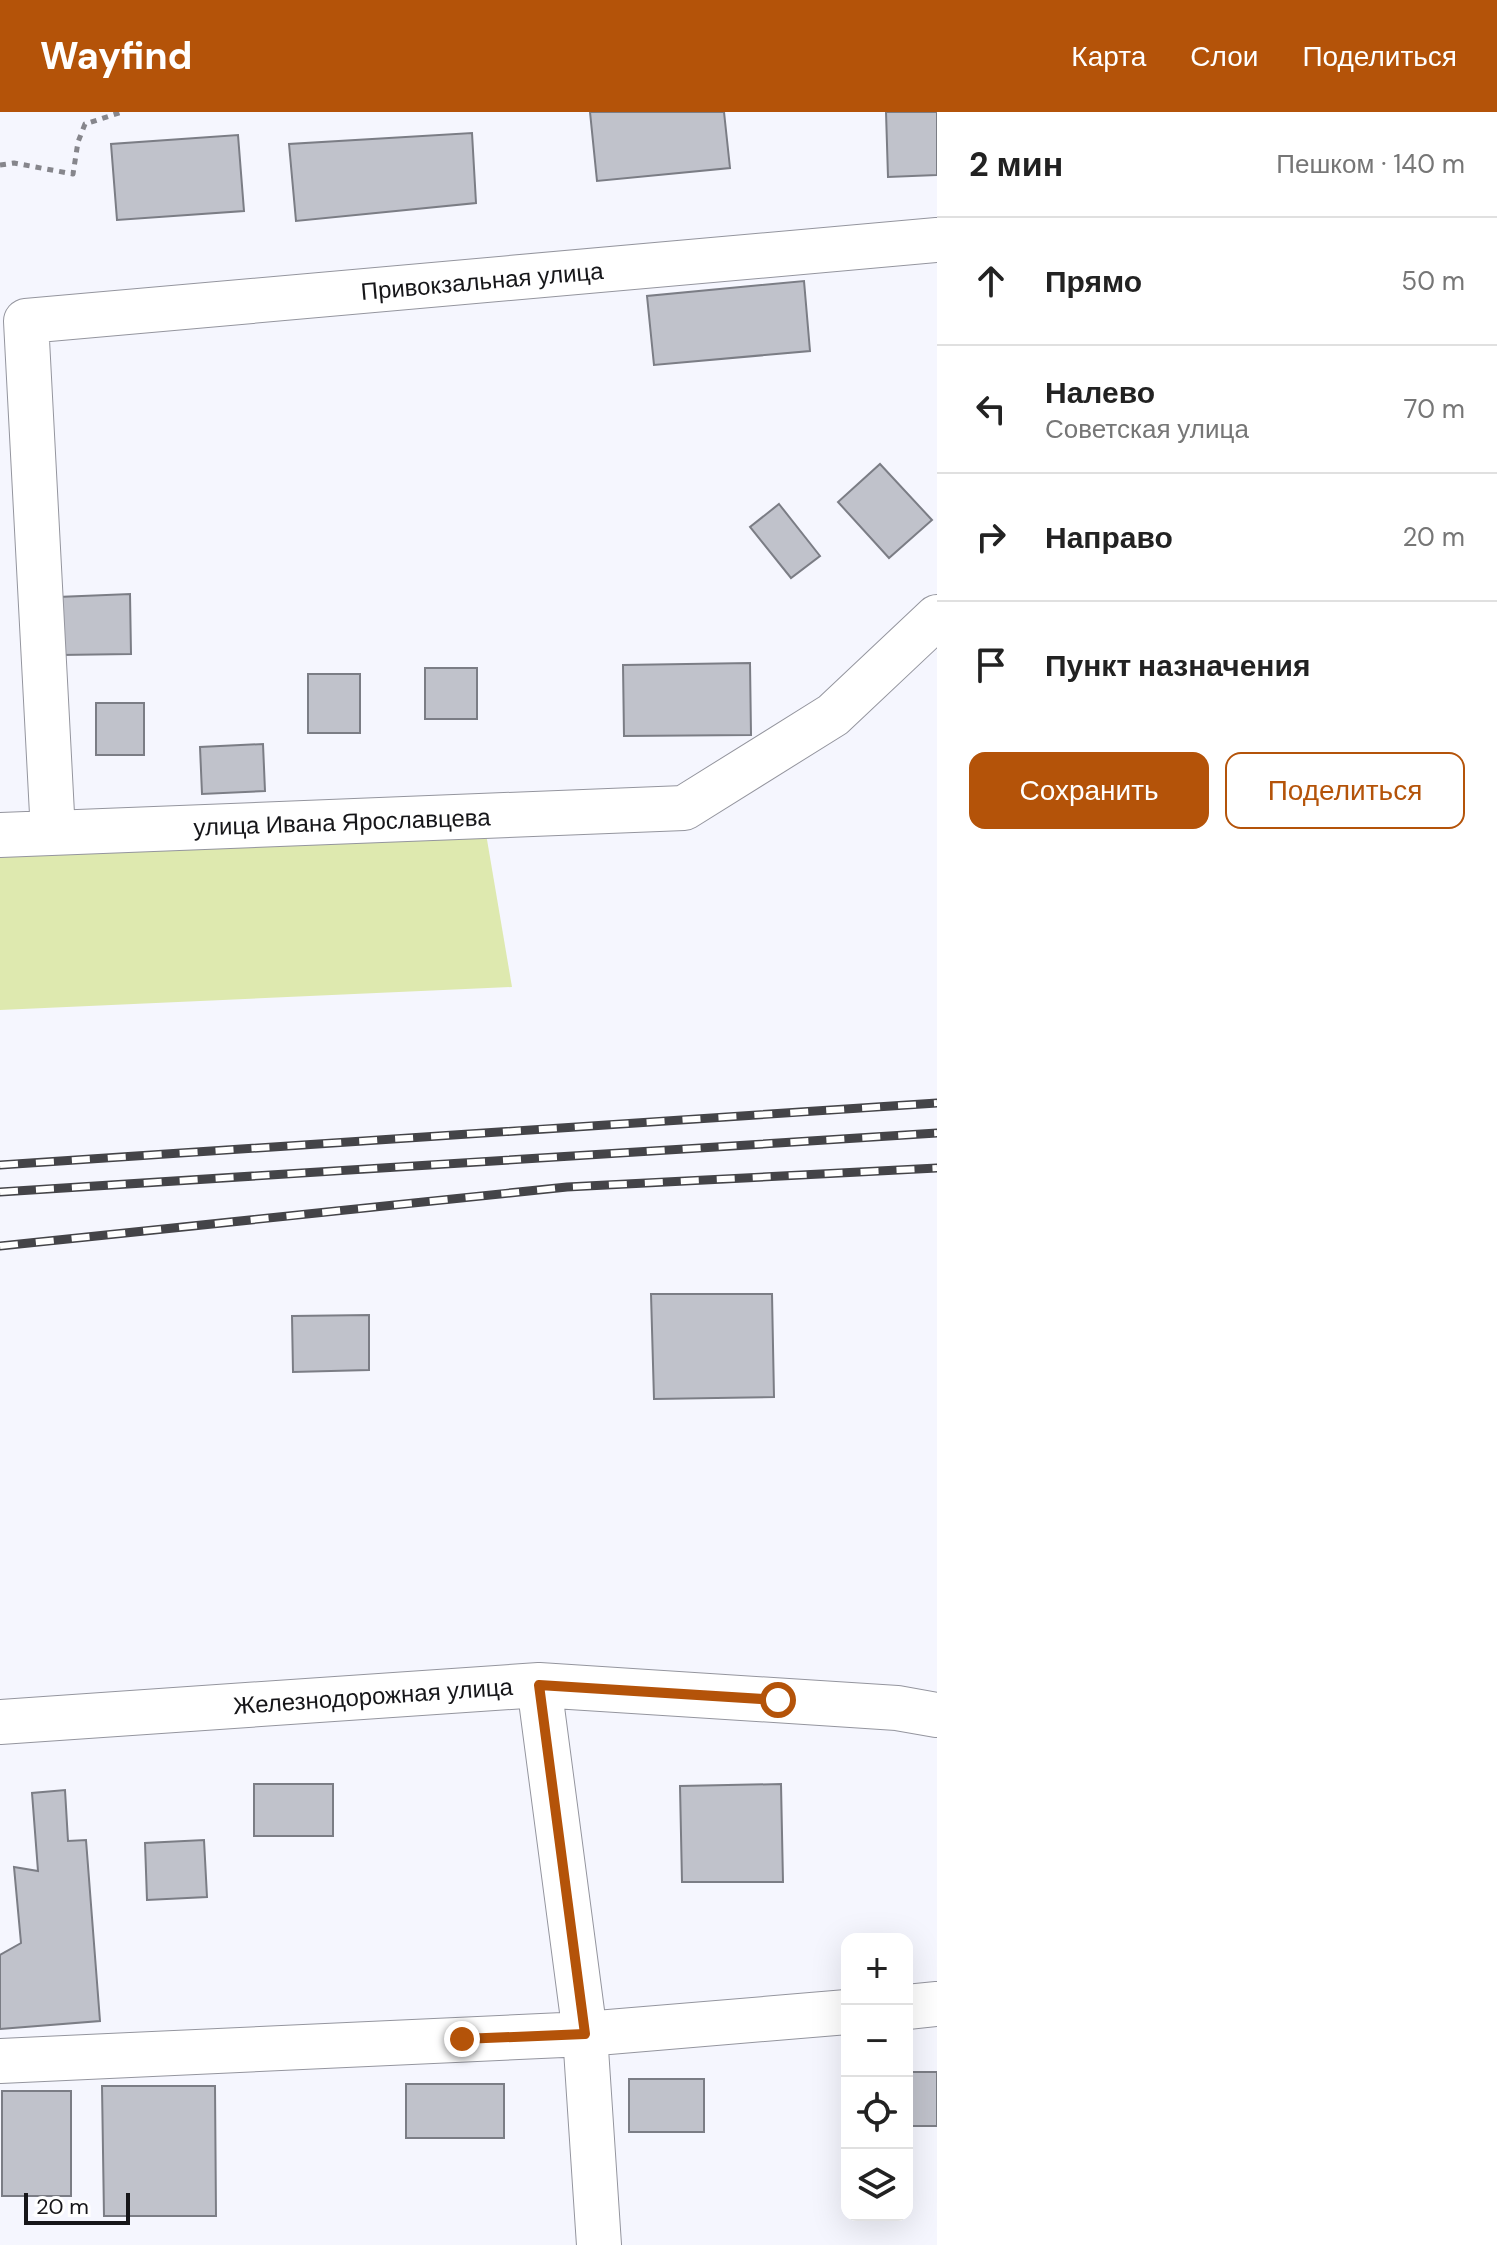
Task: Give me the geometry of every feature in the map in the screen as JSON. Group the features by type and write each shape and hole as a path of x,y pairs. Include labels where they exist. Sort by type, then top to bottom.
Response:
{"street":[{"name":"Привокзальная улица","path":"53,833 26,321 937,240"},
{"name":"улица Ивана Ярославцева","path":"0,835 684,808 833,715 937,617"},
{"name":"Железнодорожная улица","path":"0,1722 539,1685 897,1708 937,1715"},
{"path":"539,1685 585,2034 599,2245"},
{"path":"913,2006 937,2004"},
{"path":"0,2061 585,2034 841,2013"}],"path":[{"path":"0,165 14,163 73,174 78,142 85,124 122,112"}],"green space":[{"path":"483,816 512,987 0,1010 0,836"}],"building":[{"path":"590,112 724,112 730,168 597,181"},
{"path":"886,112 937,112 937,175 888,177"},
{"path":"472,133 476,203 296,221 289,144"},
{"path":"238,135 244,211 117,220 111,144"},
{"path":"804,281 810,351 654,365 647,296"},
{"path":"880,464 932,520 889,558 838,502"},
{"path":"779,504 820,556 791,578 750,527"},
{"path":"130,594 131,654 60,655 58,597"},
{"path":"750,663 751,735 624,736 623,665"},
{"path":"425,668 477,668 477,719 425,719"},
{"path":"308,674 360,674 360,733 308,733"},
{"path":"96,703 144,703 144,755 96,755"},
{"path":"263,744 265,791 202,794 200,747"},
{"path":"651,1294 772,1294 774,1397 654,1399"},
{"path":"369,1315 369,1370 293,1372 292,1316"},
{"path":"254,1784 333,1784 333,1836 254,1836"},
{"path":"781,1784 783,1882 682,1882 680,1786"},
{"path":"65,1790 68,1841 86,1840 100,2021 0,2029 0,1955 21,1943 14,1867 38,1871 32,1793"},
{"path":"204,1840 207,1897 147,1900 145,1843"},
{"path":"913,2072 937,2072 937,2126 913,2126"},
{"path":"629,2079 704,2079 704,2132 629,2132"},
{"path":"406,2084 504,2084 504,2138 406,2138"},
{"path":"102,2086 215,2086 216,2216 104,2216"},
{"path":"2,2091 71,2091 71,2196 2,2196"}],"railway":[{"path":"0,1165 937,1103"},
{"path":"0,1192 937,1133"},
{"path":"0,1246 567,1187 937,1168"}],"route":[{"path":"462,2039 585,2034 539,1685 778,1700"}]}
